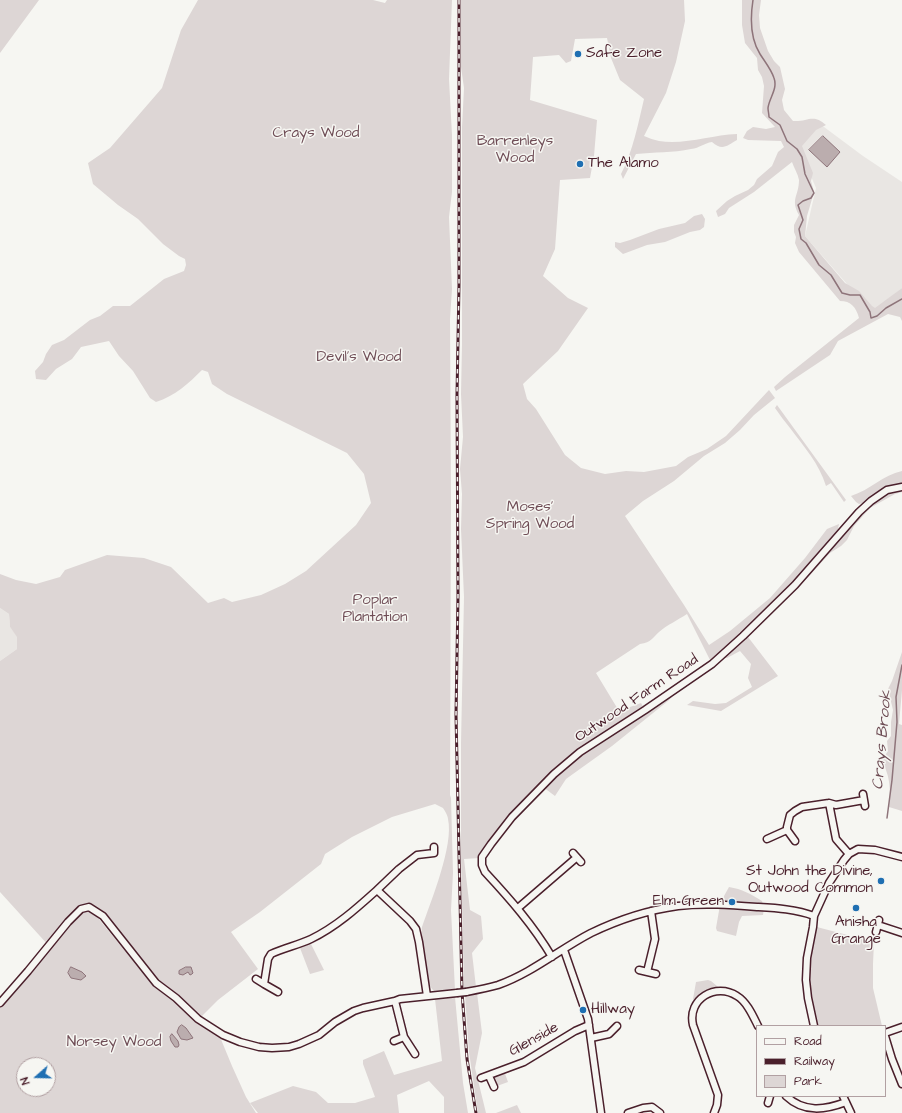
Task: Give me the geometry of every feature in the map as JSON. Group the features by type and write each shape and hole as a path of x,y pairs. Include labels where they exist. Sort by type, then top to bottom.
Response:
{"street":[{"name":"Outwood Farm Road","path":"552,957 537,932 518,908 485,872 482,865 482,857 512,817 549,779 580,752 712,664 795,585 859,512 871,501 887,490 902,486"},
{"path":"795,841 787,830 787,822 790,815 794,811 829,803 836,804 864,800"},
{"path":"829,803 836,839 849,854"},
{"path":"767,838 787,830"},
{"path":"814,1025 806,980 807,958 814,916 829,884 838,867 849,854 858,849 883,851 902,857"},
{"path":"264,984 270,954 311,939 355,911 399,869 417,855 434,850 438,859"},
{"path":"518,908 577,857"},
{"path":"377,890 410,921 416,929 427,996"},
{"path":"0,1003 68,922 81,909 89,907 102,916 156,983 176,998 198,1019 223,1035 240,1042 259,1047 289,1047 310,1040 319,1035 335,1022 354,1011 363,1008 395,1002 400,999 466,992 505,982 603,928 628,918 651,912 678,906 720,905 773,908 814,916"},
{"path":"647,972 655,939 651,912"},
{"path":"878,926 902,933"},
{"path":"566,948 589,1025 601,1113"},
{"path":"639,970 656,974"},
{"path":"256,979 278,992"},
{"path":"714,1113 718,1095 693,1025 691,1014 695,1005 700,998 707,994 723,992 730,993 742,1000 757,1025"},
{"path":"395,1002 404,1037 415,1054"},
{"name":"Glenside","path":"481,1078 524,1062 589,1025"},
{"path":"591,1038 608,1034 617,1026"},
{"path":"886,1035 902,1027"},
{"path":"394,1041 404,1037"},
{"path":"886,1038 902,1084"},
{"path":"489,1076 494,1087"},
{"path":"768,1103 770,1097"},
{"path":"787,1097 805,1110 822,1109 844,1099 851,1113"},
{"path":"628,1113 652,1107 660,1113"}],"shaded area":[{"path":"820,124 863,156 902,182 902,288 876,309 867,307 805,236 816,188 798,146"},
{"path":"823,136 840,152 827,167 809,150"},
{"path":"0,608 9,614 10,627 17,636 17,649 0,661"},
{"path":"71,967 82,972 86,976 81,980 71,978 68,973"},
{"path":"186,967 191,967 193,973 190,975 188,972 183,975 179,974 179,971"},
{"path":"182,1025 193,1038 187,1040 181,1039 177,1032 179,1027"},
{"path":"172,1034 178,1041 178,1047 175,1047 171,1041 170,1037"}],"green space":[{"path":"0,0 39,0 0,53"},
{"path":"198,0 373,0 385,3 387,0 452,0 449,79 452,135 452,192 449,217 452,289 450,319 450,795 453,873 451,910 455,990 434,991 425,971 422,951 422,927 441,873 448,843 448,818 443,808 435,804 392,817 352,837 325,854 321,864 260,912 231,932 258,969 218,1000 201,1017 177,995 157,982 106,917 94,913 154,986 177,1003 197,1022 220,1037 246,1097 256,1113 0,1113 0,1003 58,941 78,917 49,946 0,892 0,661 17,649 17,637 10,627 9,614 0,608 0,574 16,580 36,584 60,577 65,570 107,555 144,558 171,567 208,603 224,598 232,602 261,595 285,584 306,571 356,525 371,503 364,474 347,453 227,394 212,384 208,372 202,370 175,393 156,402 150,398 133,371 119,356 109,341 81,347 72,359 56,369 46,380 36,379 35,371 43,362 52,345 64,340 90,320 100,316 113,306 130,306 164,279 184,271 186,265 185,259 163,244 138,219 118,205 93,184 88,163 110,148 162,88 181,30"},
{"path":"461,0 684,0 685,21 676,62 666,93 644,136 653,140 678,142 737,134 737,140 724,147 716,145 712,142 697,148 670,152 636,154 623,179 621,174 632,147 644,99 620,80 611,58 607,38 575,39 571,61 566,63 559,55 533,57 530,100 597,120 594,156 590,178 560,180 555,249 543,276 568,298 588,308 558,351 523,384 527,399 536,409 565,455 581,468 605,474 626,471 644,472 676,466 688,457 707,449 726,436 769,390 775,398 754,415 725,443 704,456 674,481 643,501 625,516 709,645 730,631 770,598 805,558 827,529 839,524 836,538 870,501 859,504 851,496 895,473 902,471 902,492 895,494 870,508 854,526 847,540 830,553 748,637 778,676 721,711 687,705 693,701 715,704 726,703 752,687 748,678 751,664 740,651 727,658 719,658 712,664 687,614 662,629 649,641 640,644 596,673 619,711 641,703 645,710 598,741 544,784 480,858 464,859 470,910 481,916 483,939 472,953 476,987 464,989 461,859 461,743 464,597 461,529 462,494 460,469 463,437 461,394 462,127 464,88 461,67"},
{"path":"742,0 761,0 759,15 760,28 768,51 780,67 785,89 782,100 784,110 793,121 817,119 826,125 816,130 802,146 813,173 811,181 814,192 807,216 805,236 845,283 859,291 875,308 902,288 902,321 900,317 888,314 838,341 830,355 776,391 774,387 785,377 859,318 850,303 840,301 799,252 795,243 796,237 794,225 799,215 796,210 795,201 799,180 792,162 754,192 729,208 725,214 718,217 716,211 727,201 748,190 754,185 757,179 772,166 778,152 784,147 781,141 748,140 743,138 747,131 753,127 766,129 775,127 762,113 764,86 762,77 758,70 757,58 745,43 742,25"},
{"path":"702,214 705,219 704,227 700,230 690,232 665,242 647,245 623,254 615,247 615,242 620,243 659,229 685,223 694,216"},
{"path":"777,405 846,500 844,502 831,483 826,486 811,456 775,408"},
{"path":"902,652 902,690 899,724 902,725 902,811 889,807 889,783 887,772 882,760 888,751 887,741 891,736 893,710 888,689"},
{"path":"670,695 672,697 668,701 612,746 566,779 555,796 543,787 580,753"},
{"path":"729,887 742,890 758,898 762,901 764,908 763,915 742,916 736,936 717,931 716,928 720,905 723,905 724,896"},
{"path":"813,926 874,942 873,988 882,1025 814,1025 806,980"},
{"path":"311,944 324,970 310,974 300,948"},
{"path":"708,980 723,991 715,992 695,1005 693,999 696,982"},
{"path":"477,993 482,1033 475,1068 486,1113 478,1113 469,1052 465,995"},
{"path":"455,997 463,1083 468,1113 444,1113 444,1097 429,1081 397,1095 399,1113 258,1113 250,1103 293,1086 316,1092 328,1103 355,1103 375,1097 363,1064 363,1060 384,1051 394,1075 442,1061 435,999"},
{"path":"504,1071 508,1082 497,1086 493,1074"},
{"path":"517,1105 521,1113 496,1113"}],"waterway":[{"name":"Crays Brook","path":"753,0 751,21 754,41 775,82 768,108 769,117 780,125 787,141 797,149 802,157 805,174 814,193 811,198 798,205 803,220 799,229 801,239 806,243 819,265 831,275 842,293 860,295 870,312 871,318 877,316 886,308 902,299"},
{"name":"Crays Brook","path":"887,818 897,722 896,697 902,665"}],"railway":[{"path":"459,0 459,285 457,395 458,596 456,715 462,992 467,1059 476,1113"}],"place":[{"name":"Safe Zone","path":"578,54"},
{"name":"The Alamo","path":"580,164"},
{"name":"St John the Divine, Outwood Common","path":"881,881"},
{"name":"Elm Green","path":"732,902"},
{"name":"Anisha Grange","path":"856,908"},
{"name":"Hillway","path":"583,1010"}],"park label":[{"name":"Crays Wood","path":"316,134"},
{"name":"Barrenleys Wood","path":"515,150"},
{"name":"Devil's Wood","path":"359,358"},
{"name":"Moses' Spring Wood","path":"530,516"},
{"name":"Poplar Plantation","path":"375,610"},
{"name":"Norsey Wood","path":"114,1043"}]}
